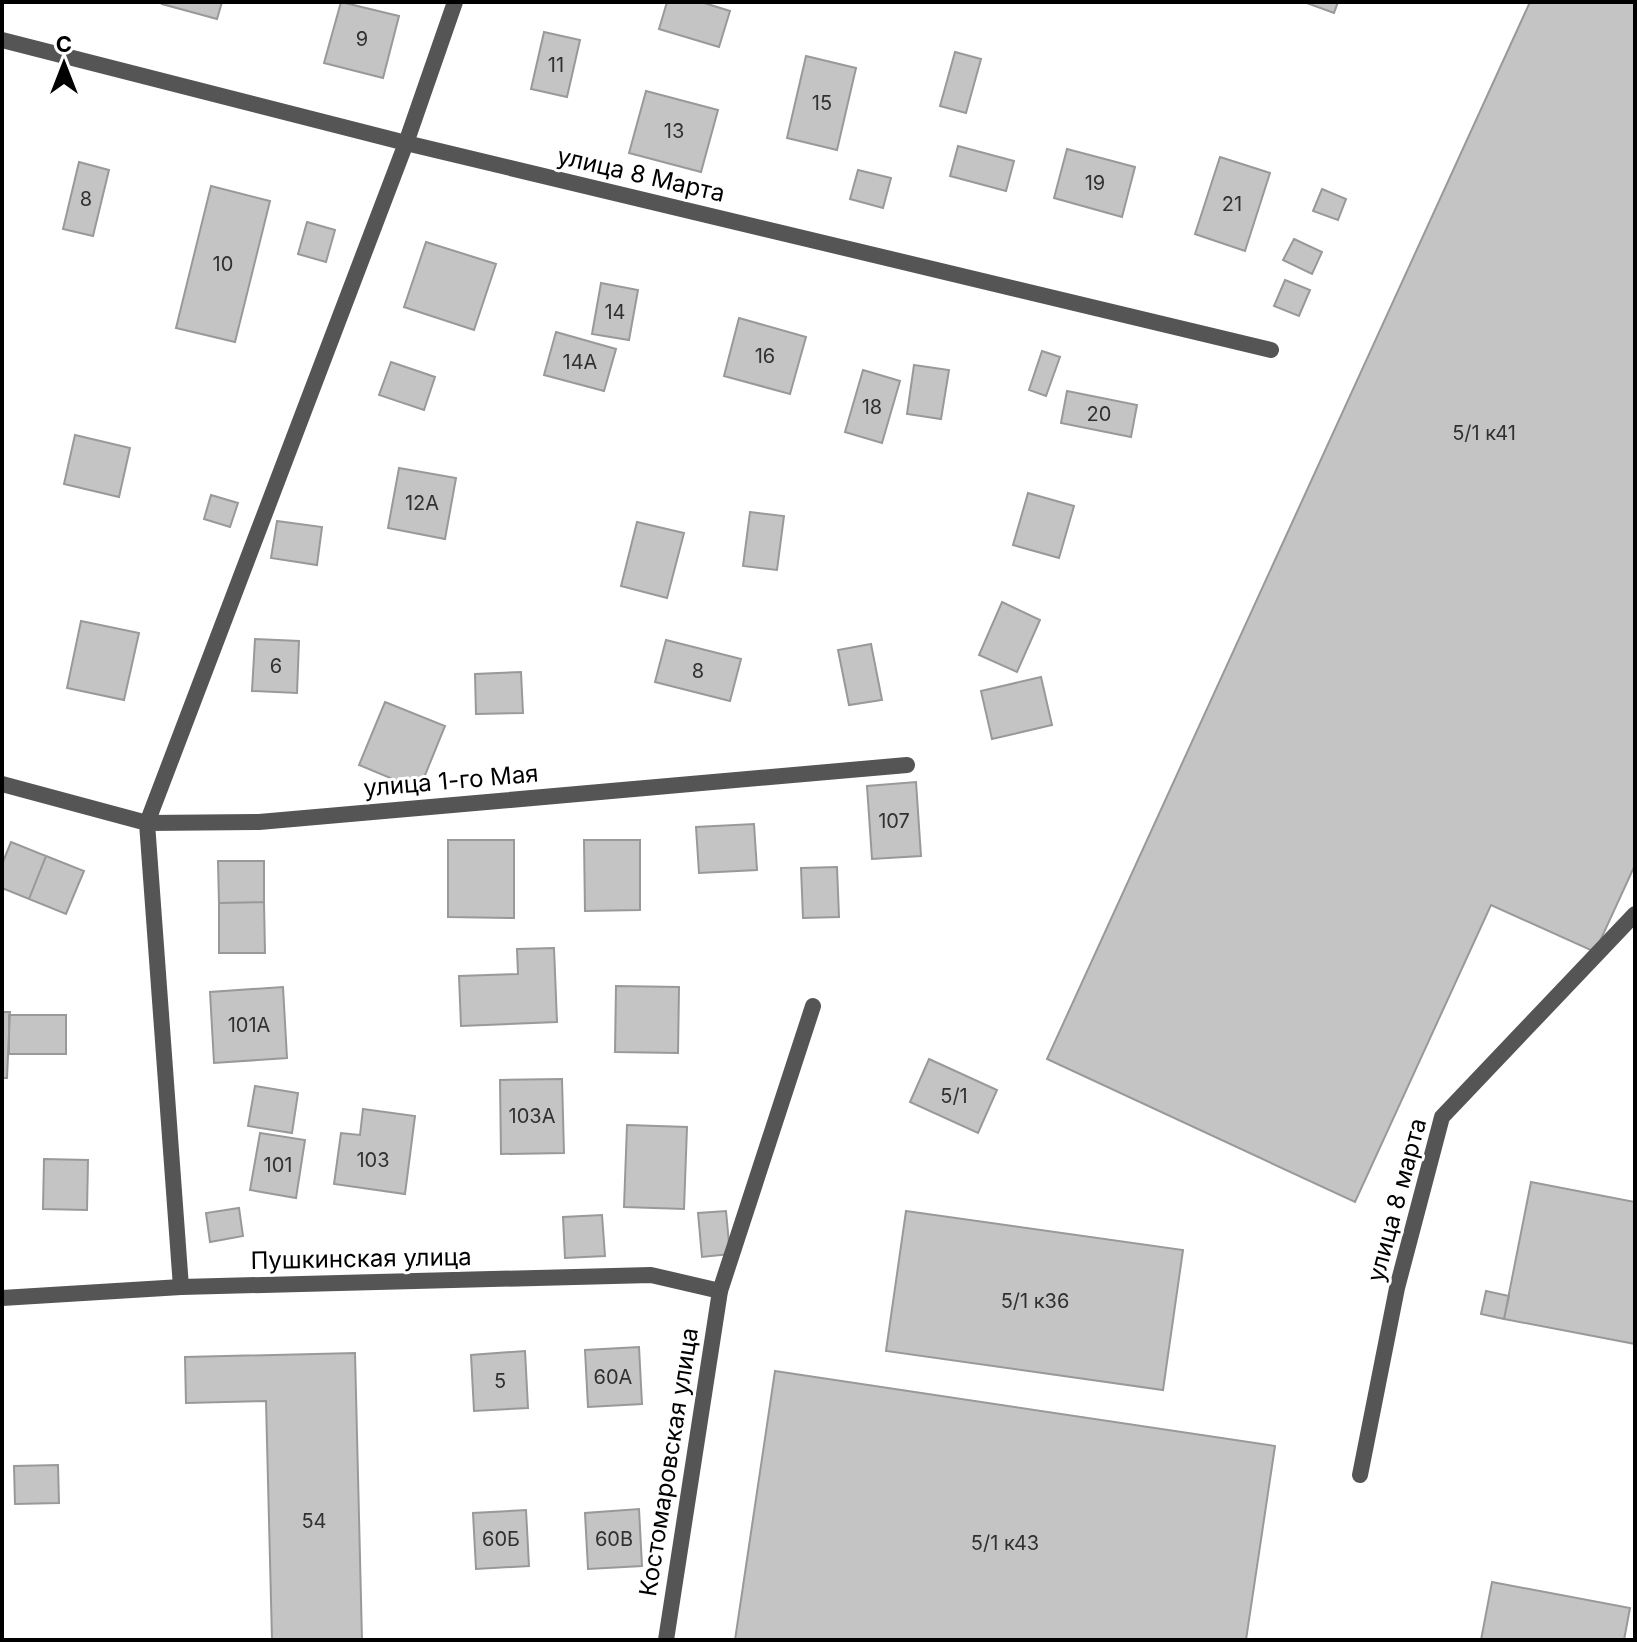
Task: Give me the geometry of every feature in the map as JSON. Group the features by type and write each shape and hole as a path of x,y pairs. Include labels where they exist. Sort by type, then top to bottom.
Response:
{"street":[{"path":"181,1287 147,823 406,143 455,2"},
{"name":"улица 8 Марта","path":"2,40 406,143 1271,350"},
{"name":"улица 1-го Мая","path":"2,784 147,823 259,822 907,765"},
{"name":"улица 8 марта","path":"1360,1475 1397,1288 1442,1117 1635,914"},
{"name":"Костомаровская улица","path":"666,1640 720,1291 813,1006"},
{"name":"Пушкинская улица","path":"2,1298 181,1287 651,1275 720,1291"}],"building":[{"path":"163,2 222,2 217,19"},
{"path":"341,2 399,16 383,78 324,63"},
{"path":"667,2 701,2 730,11 719,47 659,29"},
{"path":"1304,2 1338,2 1334,13"},
{"path":"1530,2 1635,2 1635,865 1595,952 1491,905 1355,1202 1047,1059"},
{"path":"544,32 580,40 567,97 531,89"},
{"path":"955,52 981,59 966,113 940,106"},
{"path":"806,56 856,68 837,150 787,138"},
{"path":"646,91 718,110 701,172 629,153"},
{"path":"958,146 1014,161 1006,191 950,176"},
{"path":"1067,149 1135,167 1122,217 1054,198"},
{"path":"1220,157 1270,173 1245,251 1195,234"},
{"path":"79,162 109,170 93,236 63,229"},
{"path":"858,170 891,178 883,208 850,199"},
{"path":"211,186 270,201 235,342 176,328"},
{"path":"1322,189 1346,199 1338,220 1313,211"},
{"path":"307,222 335,230 326,262 298,254"},
{"path":"1294,239 1322,252 1312,274 1283,260"},
{"path":"426,242 496,264 474,330 404,307"},
{"path":"1285,280 1310,290 1299,316 1274,306"},
{"path":"601,283 638,290 629,340 592,334"},
{"path":"739,318 806,337 790,394 724,376"},
{"path":"556,332 616,349 604,391 544,375"},
{"path":"1042,351 1060,357 1046,396 1029,390"},
{"path":"391,362 435,377 424,410 379,395"},
{"path":"914,365 949,370 941,419 907,414"},
{"path":"863,370 900,381 882,443 845,432"},
{"path":"1067,391 1137,405 1131,437 1061,423"},
{"path":"75,435 130,448 119,497 64,484"},
{"path":"399,468 456,478 445,539 388,528"},
{"path":"1028,493 1074,506 1059,558 1013,545"},
{"path":"211,495 238,503 230,527 204,519"},
{"path":"750,512 784,516 777,570 743,566"},
{"path":"277,521 322,527 317,565 271,558"},
{"path":"637,522 684,533 667,598 621,586"},
{"path":"1002,602 1040,620 1017,672 979,655"},
{"path":"81,621 139,633 124,700 67,688"},
{"path":"255,639 299,641 297,693 252,691"},
{"path":"666,640 741,659 730,701 655,682"},
{"path":"871,644 882,700 849,705 838,650"},
{"path":"521,672 523,713 476,714 475,674"},
{"path":"1041,677 1052,725 992,739 981,691"},
{"path":"385,702 445,726 419,790 359,765"},
{"path":"916,782 921,856 872,859 867,786"},
{"path":"754,824 757,870 699,873 696,827"},
{"path":"448,840 514,840 514,918 448,917"},
{"path":"584,840 640,840 640,910 585,911"},
{"path":"11,842 46,856 29,899 2,888 2,864"},
{"path":"46,856 84,871 66,914 29,899"},
{"path":"218,861 264,861 264,902 219,903"},
{"path":"837,867 839,917 803,918 801,868"},
{"path":"264,902 265,953 219,953 219,903"},
{"path":"554,948 557,1022 461,1026 459,976 518,974 517,949"},
{"path":"616,986 679,987 678,1053 615,1052"},
{"path":"283,987 287,1058 214,1063 210,992"},
{"path":"2,1012 10,1012 7,1078 2,1078"},
{"path":"9,1015 66,1015 66,1054 9,1054"},
{"path":"929,1059 997,1090 978,1133 910,1102"},
{"path":"562,1079 564,1153 501,1154 500,1080"},
{"path":"255,1086 298,1093 292,1133 248,1126"},
{"path":"363,1109 415,1116 405,1194 334,1184 341,1133 360,1135"},
{"path":"627,1125 687,1127 684,1209 624,1207"},
{"path":"260,1133 305,1140 296,1198 250,1190"},
{"path":"44,1159 88,1160 87,1210 43,1209"},
{"path":"1531,1182 1635,1202 1635,1344 1504,1319"},
{"path":"239,1208 243,1236 210,1242 206,1213"},
{"path":"726,1211 730,1254 702,1257 698,1213"},
{"path":"906,1211 1183,1250 1163,1390 886,1351"},
{"path":"602,1215 605,1256 565,1258 563,1217"},
{"path":"1486,1291 1509,1296 1504,1319 1481,1314"},
{"path":"639,1347 642,1404 588,1407 585,1350"},
{"path":"525,1351 528,1408 474,1411 471,1355"},
{"path":"355,1353 362,1640 272,1640 266,1401 186,1403 185,1357"},
{"path":"775,1371 1275,1446 1246,1640 735,1640"},
{"path":"58,1465 59,1503 15,1504 14,1466"},
{"path":"639,1509 642,1566 588,1569 585,1513"},
{"path":"526,1510 529,1566 476,1569 473,1513"},
{"path":"1492,1582 1630,1608 1624,1640 1481,1640"}]}
